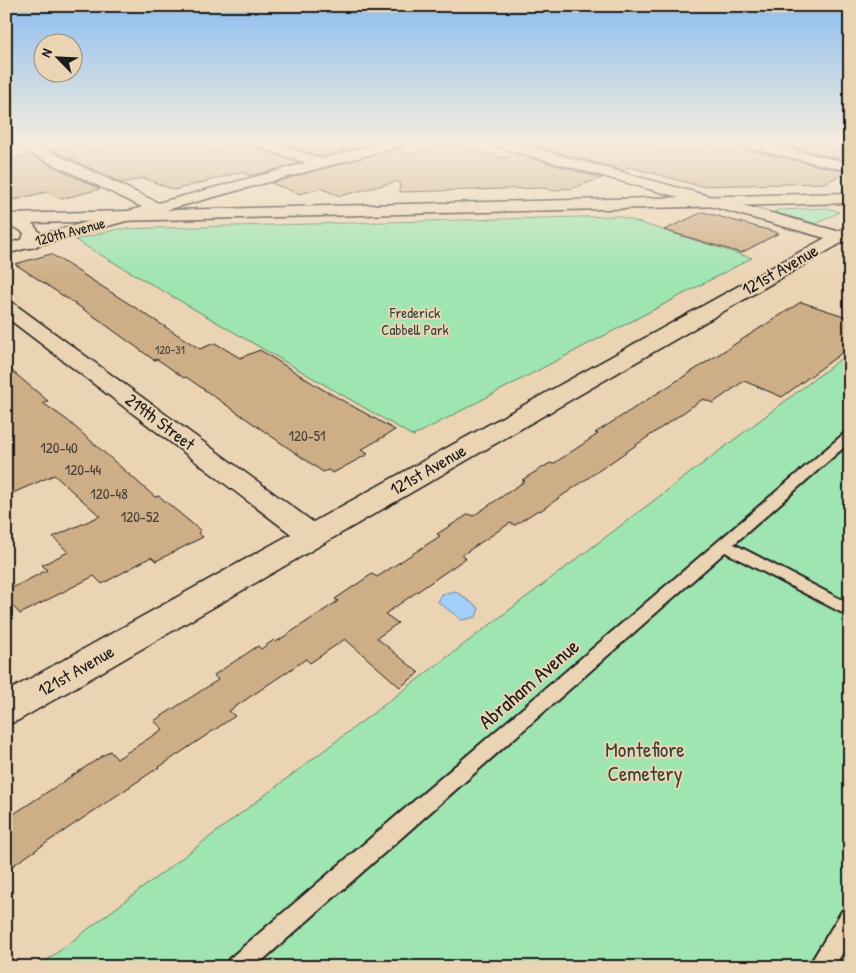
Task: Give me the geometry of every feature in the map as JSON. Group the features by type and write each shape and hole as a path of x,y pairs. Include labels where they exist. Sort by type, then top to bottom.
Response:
{"street":[{"path":"113,188 158,211 229,188"},
{"path":"663,188 844,234"},
{"path":"220,191 220,203 249,212"},
{"path":"6,219 131,215 158,211 249,212 850,198"},
{"name":"120th Avenue","path":"6,249 131,215"},
{"path":"6,219 24,224 30,228 32,233 30,243"},
{"name":"121st Avenue","path":"6,710 844,234"},
{"name":"219th Street","path":"6,307 313,536"}],"lane":[{"name":"Abraham Avenue","path":"237,967 850,435"},
{"path":"724,545 850,611"},
{"path":"820,967 850,919"}],"green space":[{"path":"828,208 839,212 816,224 774,212 778,210"},
{"name":"Frederick Cabbell Park","path":"618,216 752,258 413,436 75,240 118,229"},
{"name":"Montefiore Cemetery","path":"850,352 850,967 38,967"}],"water":[{"path":"455,591 479,608 476,617 462,620 438,602 442,594"}],"building":[{"path":"6,188 100,189 61,199 46,192 6,202"},
{"path":"285,188 319,188 300,194"},
{"path":"321,188 370,188 340,196"},
{"path":"400,188 528,188 400,192"},
{"path":"545,188 564,188 555,191"},
{"path":"703,212 779,233 741,253 664,230"},
{"path":"51,254 200,349 215,343 240,358 260,350 322,389 395,430 361,450 368,454 333,473 328,470 323,472 186,377 184,378 157,359 154,360 104,323 15,264"},
{"path":"801,302 850,318 850,347 782,397 744,381 713,403 703,399 540,511 538,510 515,525 510,523 462,555 466,558 385,614 398,623 377,638 419,673 400,687 345,639 310,663 306,659 229,711 235,716 6,870 6,819 110,751 117,759 163,729 154,721 218,680 214,675 258,646 261,649 274,640 276,642 338,601 335,599 372,574 377,577 440,536 437,534 469,514 473,516 525,481 522,480 550,463 553,464 598,434 595,433"},
{"path":"6,366 48,401 43,403 67,420 155,497 159,496 201,531 198,533 203,537 156,561 151,557 102,584 94,576 20,614 6,598 6,591 47,570 42,565 68,552 53,537 100,516 54,475 6,496"}]}
